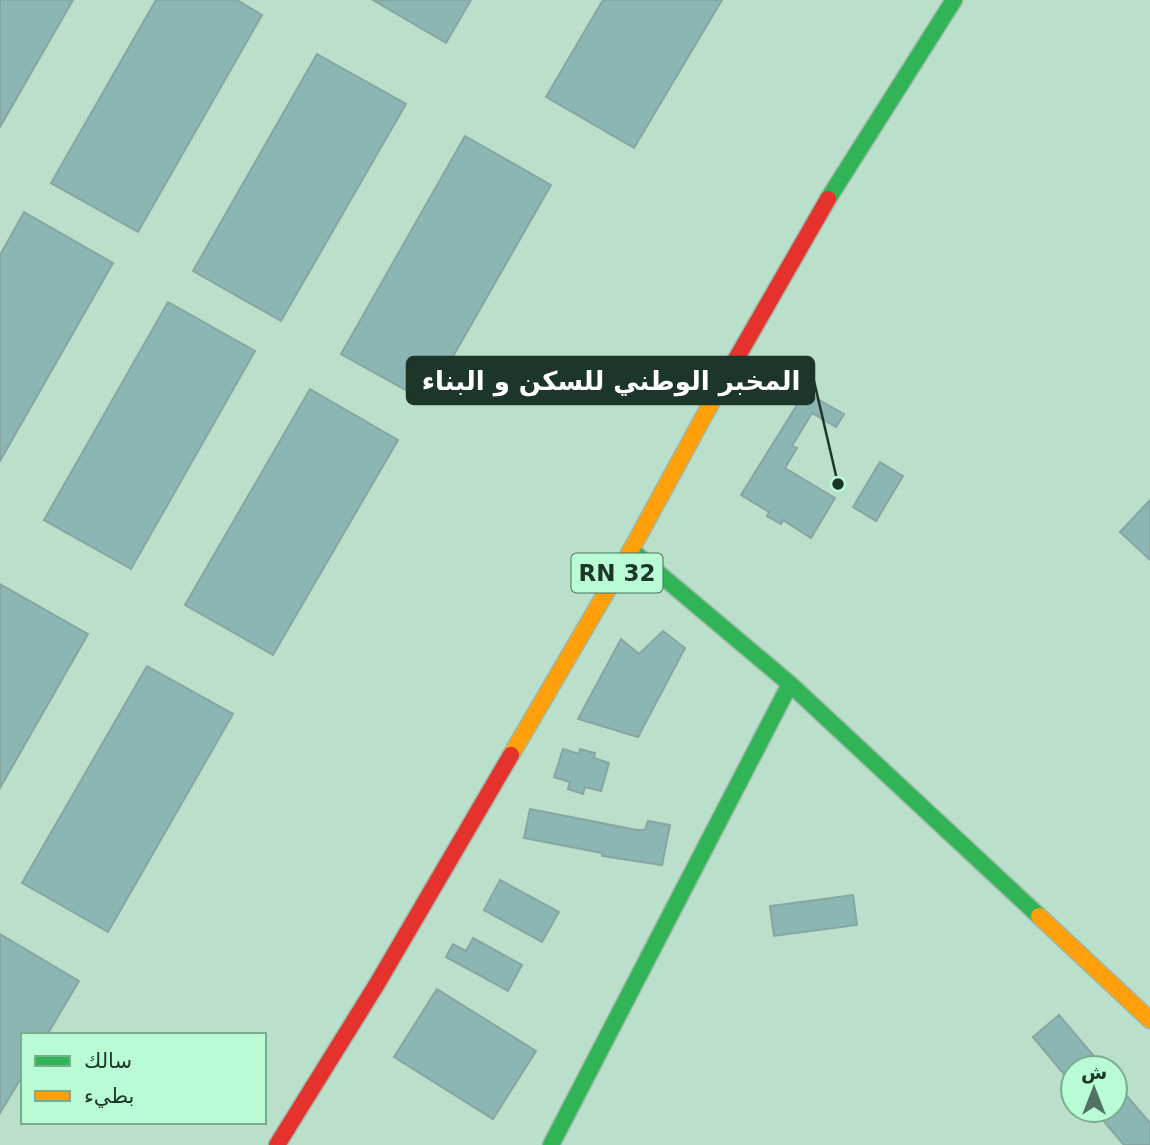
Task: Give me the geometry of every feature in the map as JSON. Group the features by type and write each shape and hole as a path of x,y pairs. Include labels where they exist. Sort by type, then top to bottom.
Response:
{"main road":[{"name":"RN 32","path":"277,1145 377,984 631,550 700,422 833,190 954,0"},
{"path":"631,550 790,684 1150,1020"},
{"path":"551,1145 790,684"}],"building":[{"path":"0,0 73,0 0,127"},
{"path":"156,0 237,0 262,15 138,232 51,183"},
{"path":"373,0 471,0 446,43"},
{"path":"603,0 722,0 634,148 546,97"},
{"path":"317,54 406,104 281,321 193,271"},
{"path":"465,136 551,185 427,402 341,354"},
{"path":"24,212 113,263 0,461 0,255"},
{"path":"168,302 255,351 131,569 44,520"},
{"path":"310,389 398,440 273,655 185,605"},
{"path":"805,392 844,414 836,427 812,413 792,446 797,448 785,468 835,498 811,538 783,520 781,524 767,516 769,512 741,495"},
{"path":"880,462 903,476 876,521 853,507"},
{"path":"1150,500 1150,560 1120,532"},
{"path":"0,584 88,634 0,788"},
{"path":"663,631 685,648 638,737 578,719 621,639 639,654"},
{"path":"147,666 233,714 108,932 22,883"},
{"path":"563,749 579,754 580,749 595,753 594,758 609,763 601,791 585,787 583,794 568,789 570,782 554,777"},
{"path":"530,809 637,830 645,830 648,821 670,825 662,865 602,856 602,853 524,838"},
{"path":"500,880 559,912 542,942 484,910"},
{"path":"853,895 857,925 774,936 770,906"},
{"path":"0,934 79,981 48,1033 21,1033 21,1078 0,1113"},
{"path":"473,938 522,965 508,991 446,957 453,944 466,951"},
{"path":"437,989 536,1051 493,1119 394,1057"},
{"path":"1059,1015 1092,1054 1059,1054 1059,1068 1033,1037"},
{"path":"1129,1098 1150,1123 1150,1145 1124,1145 1106,1124 1129,1124"}],"traffic: fast":[{"path":"828,199 954,0"},
{"path":"631,550 790,684 1039,916"},
{"path":"551,1145 790,684"}],"traffic: slow":[{"path":"511,755 631,550 716,394"},
{"path":"1039,916 1150,1020"}],"traffic: jam":[{"path":"716,394 828,199"},
{"path":"277,1145 377,984 511,755"}],"place":[{"name":"المخبر الوطني للسكن و البناء","path":"838,484"}]}
